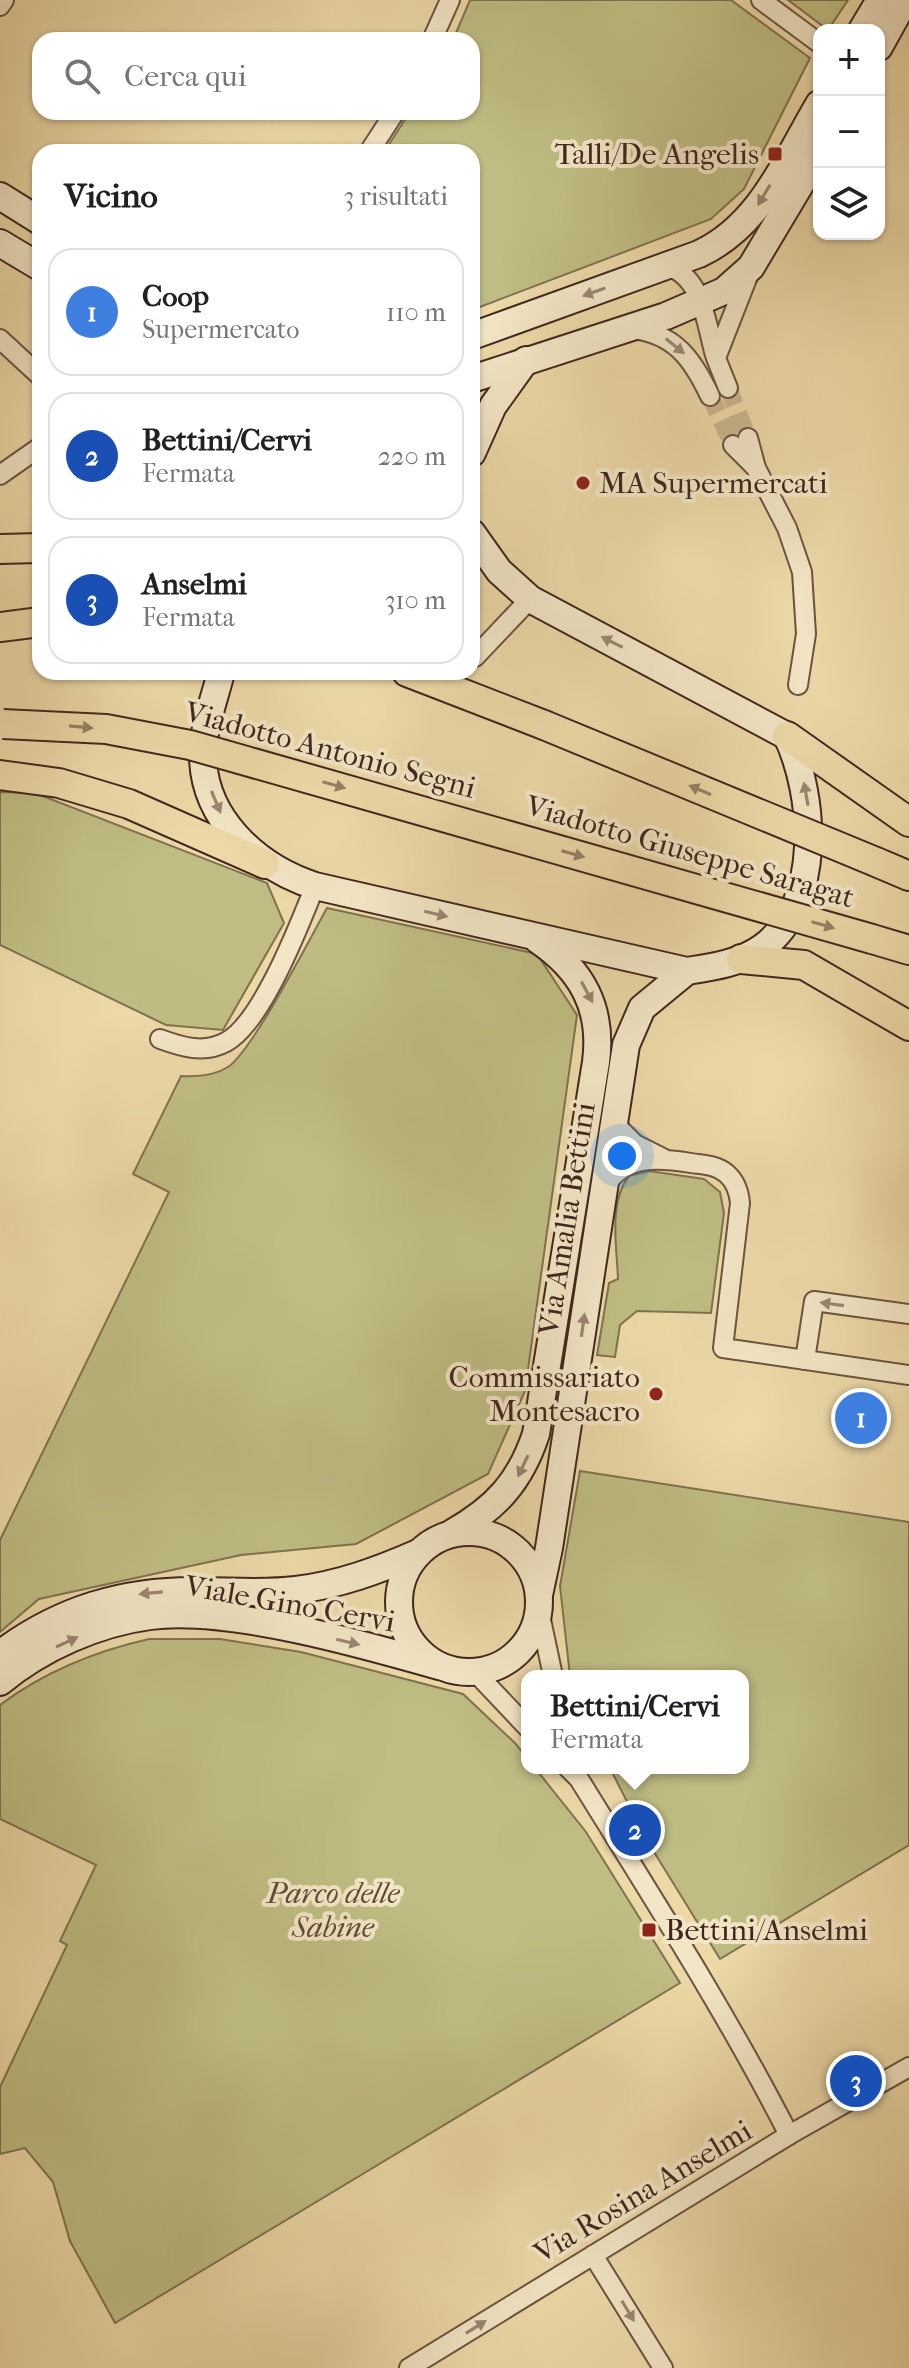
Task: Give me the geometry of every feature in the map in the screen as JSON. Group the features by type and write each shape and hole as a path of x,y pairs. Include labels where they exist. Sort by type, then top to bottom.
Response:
{"main road":[{"path":"0,549 32,548"},
{"name":"Viadotto Giuseppe Saragat","path":"428,680 909,876"},
{"name":"Viadotto Antonio Segni","path":"2,724 97,728 179,743 498,832"},
{"path":"787,736 909,822"},
{"path":"0,775 59,783 129,804 265,864"},
{"name":"Viadotto Giuseppe Saragat","path":"498,832 909,950"},
{"path":"741,959 804,965 909,1026"}],"street":[{"path":"0,6 4,0"},
{"path":"436,32 450,0"},
{"path":"761,0 813,39"},
{"path":"866,24 880,0"},
{"path":"885,36 905,0"},
{"path":"480,333 667,266 721,243 744,226 813,114"},
{"path":"374,144 390,120"},
{"path":"716,358 751,267 813,163"},
{"path":"0,196 32,216"},
{"path":"0,243 32,262"},
{"path":"667,266 686,274 700,303 728,388"},
{"path":"480,376 700,303 724,291 751,267"},
{"path":"617,329 647,331 674,343 691,360 710,396"},
{"path":"0,339 32,369"},
{"path":"480,435 493,406 527,360"},
{"path":"741,442 787,528 802,572 806,634 798,685"},
{"path":"0,475 32,453"},
{"path":"219,680 205,735 205,768 212,795 229,827 265,864 315,886 687,971 741,959 763,947 782,927 794,906 804,871 809,806 799,762 787,736 530,599 499,571 480,544"},
{"path":"480,652 530,599"},
{"path":"160,1039 198,1049 233,1038 287,955 315,886"},
{"path":"452,1533 482,1532 510,1544 530,1566 539,1603 533,1630 518,1652 501,1665 475,1672 439,1666 415,1647 400,1615 403,1577 418,1553 487,1512 508,1493 536,1434 596,1062 597,1015 588,993 571,968 533,937"},
{"name":"Via Amalia Bettini","path":"552,1670 539,1603 632,1026 653,996 687,971"},
{"path":"614,1123 635,1144 666,1159 717,1168 730,1177 738,1190 740,1203 723,1348 908,1370"},
{"path":"604,1189 615,1173 626,1165 666,1159"},
{"path":"805,1360 814,1301 909,1314"},
{"name":"Viale Gino Cervi","path":"0,1654 37,1629 96,1602 161,1592 296,1590 360,1576 418,1553"},
{"name":"Viale Gino Cervi","path":"0,1682 40,1655 86,1633 157,1616 196,1616 264,1626 439,1666"},
{"path":"475,1672 521,1721"},
{"path":"575,1774 741,2040 789,2135"},
{"name":"Via Rosina Anselmi","path":"409,2368 789,2135 909,2067"},
{"path":"593,2255 663,2368"}],"green space":[{"path":"470,0 731,0 810,58 744,189 711,219 480,307 480,144 389,144 405,120 480,120 480,32 456,32"},
{"path":"788,0 848,0 832,24 820,24"},
{"path":"0,792 35,793 267,883 284,923 223,1030 166,1025 0,945"},
{"path":"327,908 537,954 577,1015 525,1391 488,1474 356,1544 241,1555 39,1599 0,1632 0,1540 169,1192 133,1174 181,1076 217,1072 239,1057 266,1018"},
{"path":"649,1171 704,1179 720,1192 724,1213 711,1313 637,1311 620,1325 615,1357 597,1355 609,1283 618,1279 615,1226 618,1199 629,1176"},
{"path":"580,1471 909,1522 909,1845 720,1959 646,1839 613,1774 749,1774 749,1670 569,1670 560,1586"},
{"name":"Parco delle Sabine","path":"149,1639 220,1639 301,1652 463,1694 521,1750 521,1774 540,1774 586,1832 680,1983 115,2323 70,2241 53,2182 25,2148 0,2154 0,2087 67,1945 60,1941 96,1865 0,1819 0,1705 34,1682 110,1650"}],"tunnel":[{"path":"728,388 748,438"},
{"path":"710,396 733,445"}],"place":[{"name":"Talli/De Angelis","path":"775,154"},
{"name":"MA Supermercati","path":"583,483"},
{"name":"Commissariato Montesacro","path":"656,1394"},
{"name":"Coop","path":"861,1418"},
{"name":"Bettini/Cervi","path":"635,1830"},
{"name":"Bettini/Anselmi","path":"649,1930"},
{"name":"Anselmi","path":"856,2081"}]}
